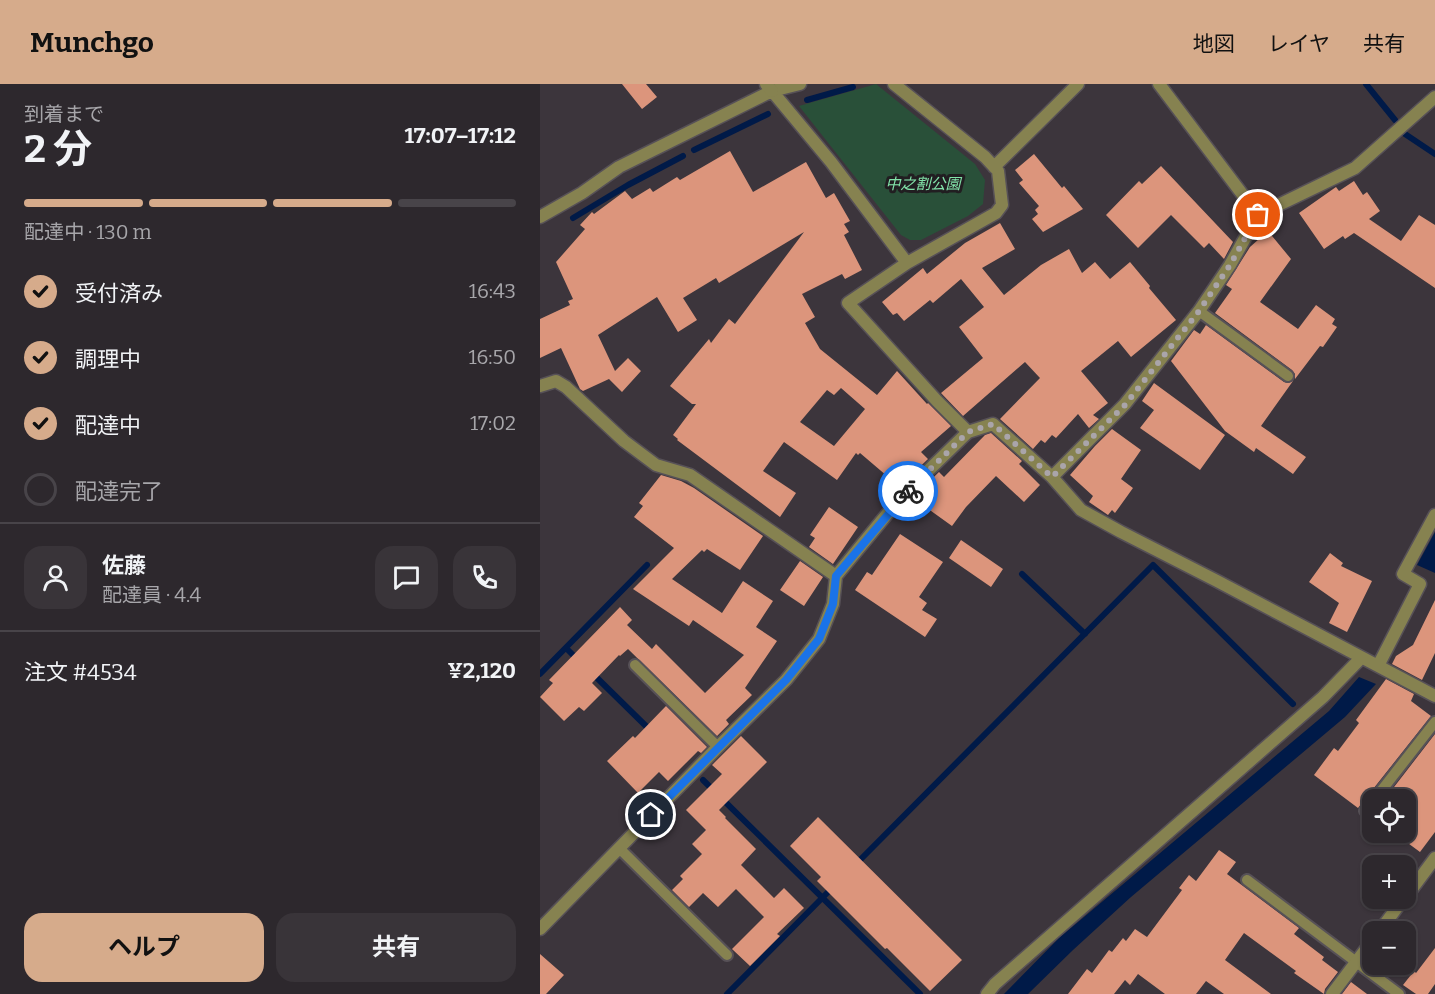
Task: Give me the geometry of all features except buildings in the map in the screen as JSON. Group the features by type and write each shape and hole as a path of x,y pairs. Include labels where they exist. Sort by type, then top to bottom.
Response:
{"street":[{"path":"540,217 582,193 619,167 769,87 800,84"},
{"path":"894,84 985,157 998,171 1002,205 996,213 907,263 848,303 968,432"},
{"path":"994,167 1078,84"},
{"path":"1159,84 1258,215"},
{"path":"769,87 831,162 907,263"},
{"path":"1052,477 1125,405 1199,311 1230,265 1258,215 1355,168 1435,97"},
{"path":"540,386 556,381 566,387 624,441 656,465 690,475 836,576"},
{"path":"540,929 786,680 819,639 833,604 836,576 902,496 968,432 993,424 1052,477 1081,510 1435,696"},
{"path":"1378,666 1420,584 1402,574 1435,515"},
{"path":"987,994 995,984 1323,697 1361,658"},
{"path":"1416,883 1435,858"},
{"path":"1332,994 1362,954"}],"lane":[{"path":"1199,311 1288,376"},
{"path":"635,665 718,747"},
{"path":"1383,789 1435,722"},
{"path":"619,848 727,955"},
{"path":"1246,880 1399,994"}],"green space":[{"name":"中之割公園","path":"876,84 975,164 985,180 983,204 968,216 921,240 910,240 901,235 799,106"}],"water":[{"path":"1435,532 1435,573 1417,565"},
{"path":"1359,677 1376,684 1345,717 1131,897 1028,994 1004,994 1059,938 1329,711"}],"waterway":[{"path":"1366,84 1395,120"},
{"path":"807,100 853,87"},
{"path":"694,150 768,114"},
{"path":"1405,134 1435,154"},
{"path":"573,218 683,156"},
{"path":"540,674 647,565"},
{"path":"856,864 1153,565 1293,704"},
{"path":"1022,574 1085,634"},
{"path":"566,648 578,660"},
{"path":"592,673 651,731"},
{"path":"703,780 920,994"},
{"path":"727,994 832,888"}],"way so far":[{"path":"908,491 968,432 993,424 1052,477 1125,405 1199,311 1230,265 1258,215"}],"route":[{"path":"651,815 786,680 819,639 833,604 836,576 908,491"}]}
